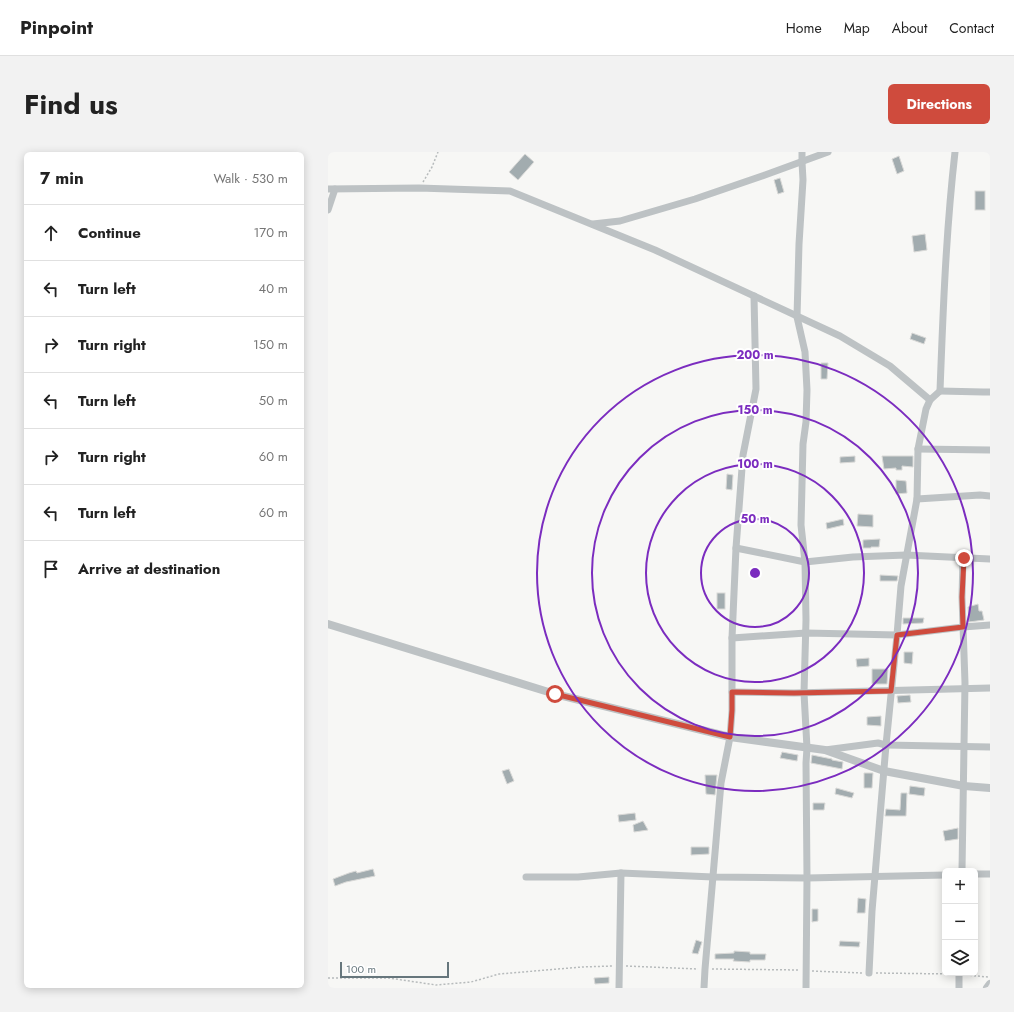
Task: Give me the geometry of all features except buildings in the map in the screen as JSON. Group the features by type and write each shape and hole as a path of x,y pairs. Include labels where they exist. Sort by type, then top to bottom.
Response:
{"street":[{"path":"802,152 803,180 797,317 804,352 807,390 806,422 803,444 801,506 801,525 805,562 806,633 804,693 807,748 806,988"},
{"path":"591,224 620,221 695,199 828,152"},
{"path":"940,391 944,283 950,195 955,152"},
{"path":"328,210 332,189 419,188 510,191 655,250 840,336 890,366 930,400"},
{"path":"704,988 704,969 721,783 730,737 732,710 732,638 736,548 743,456 756,390 754,296"},
{"path":"869,973 875,877 901,586 917,499 918,450 926,409 930,400 940,391 990,392"},
{"path":"918,450 990,450"},
{"path":"917,499 980,495 990,496"},
{"path":"736,548 805,562 853,557 906,555 990,559"},
{"path":"962,868 965,689 962,597 964,558"},
{"path":"328,624 555,694 730,737 825,750 878,744 990,747"},
{"path":"732,638 806,633 897,635 963,627 990,626"},
{"path":"732,692 804,693 990,688"},
{"path":"825,750 884,771 964,786 990,788"},
{"path":"619,988 621,873"},
{"path":"526,877 578,877 621,873 713,877 807,878 942,875"},
{"path":"978,874 990,874"},
{"path":"959,976 959,988"},
{"path":"987,988 990,984"}],"path":[{"path":"419,188 432,167 438,152"},
{"path":"328,978 389,978 436,985 471,982 499,974 582,967 619,966 942,974"},
{"path":"978,976 990,977"}],"route":[{"path":"555,694 730,737 732,692 794,693 891,691 897,635 963,627 962,597 964,558"}]}
